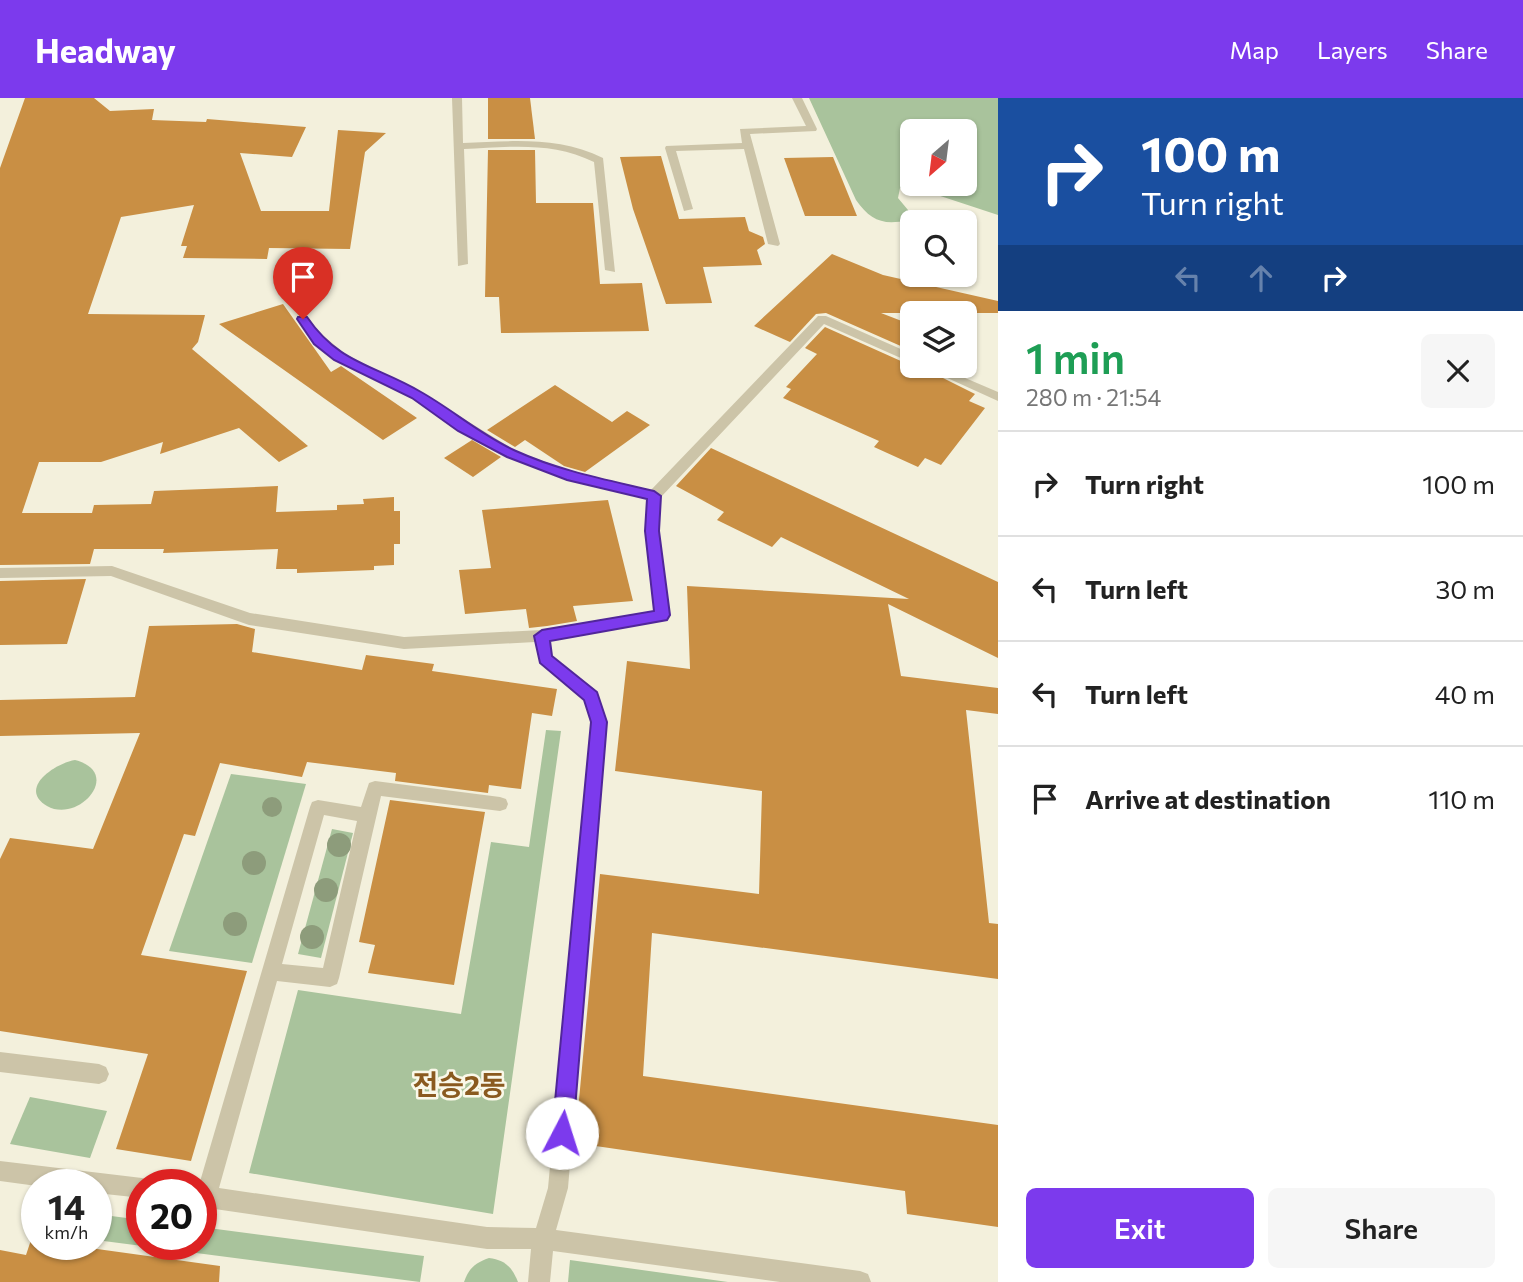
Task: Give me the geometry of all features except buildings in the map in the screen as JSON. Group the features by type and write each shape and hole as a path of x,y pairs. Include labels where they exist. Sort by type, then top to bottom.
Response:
{"lane":[{"path":"457,98 462,264"},
{"path":"774,244 764,197 744,131 812,129 797,98"},
{"path":"458,146 560,144 582,149 599,160 611,270"},
{"path":"688,209 670,148 747,146"},
{"path":"303,319 318,342 338,357 416,395 463,428 511,454 572,476 654,496"},
{"path":"0,573 112,570 249,619 404,643 542,636 662,615 652,531 654,496 822,319 900,354"},
{"path":"955,378 998,397"},
{"path":"539,1282 543,1239 558,1188 599,722 592,696 545,659 542,636"},
{"path":"272,972 330,978 375,788 500,804"},
{"path":"212,1169 272,972 318,807 367,815"},
{"path":"1,1066 99,1074"},
{"path":"0,1171 126,1186"},
{"path":"217,1198 487,1238 543,1239 860,1282"}],"green space":[{"path":"809,98 998,98 998,215 940,196 977,196 977,119 900,119 898,198 908,210 900,210 900,221 891,222 878,220 856,200"},
{"path":"546,730 561,731 493,1214 249,1173 298,990 461,1014 491,842 529,847"},
{"path":"75,760 89,766 96,775 96,785 91,795 71,808 59,810 47,806 36,792 38,784 50,771"},
{"path":"231,774 306,784 252,963 169,951"},
{"path":"332,829 353,833 321,958 298,954"},
{"path":"30,1097 107,1111 90,1158 10,1144"},
{"path":"112,1216 126,1218 126,1244 112,1242"},
{"path":"217,1229 424,1256 420,1282 217,1256"},
{"path":"489,1258 507,1265 518,1282 464,1282 473,1267"},
{"path":"570,1260 728,1282 568,1282"}],"district":[{"name":"전승2동","path":"459,1084"}],"route":[{"path":"303,319 318,342 338,357 416,395 463,428 511,454 572,476 654,496 652,531 662,615 542,636 545,659 592,696 599,722 562,1133"}]}
